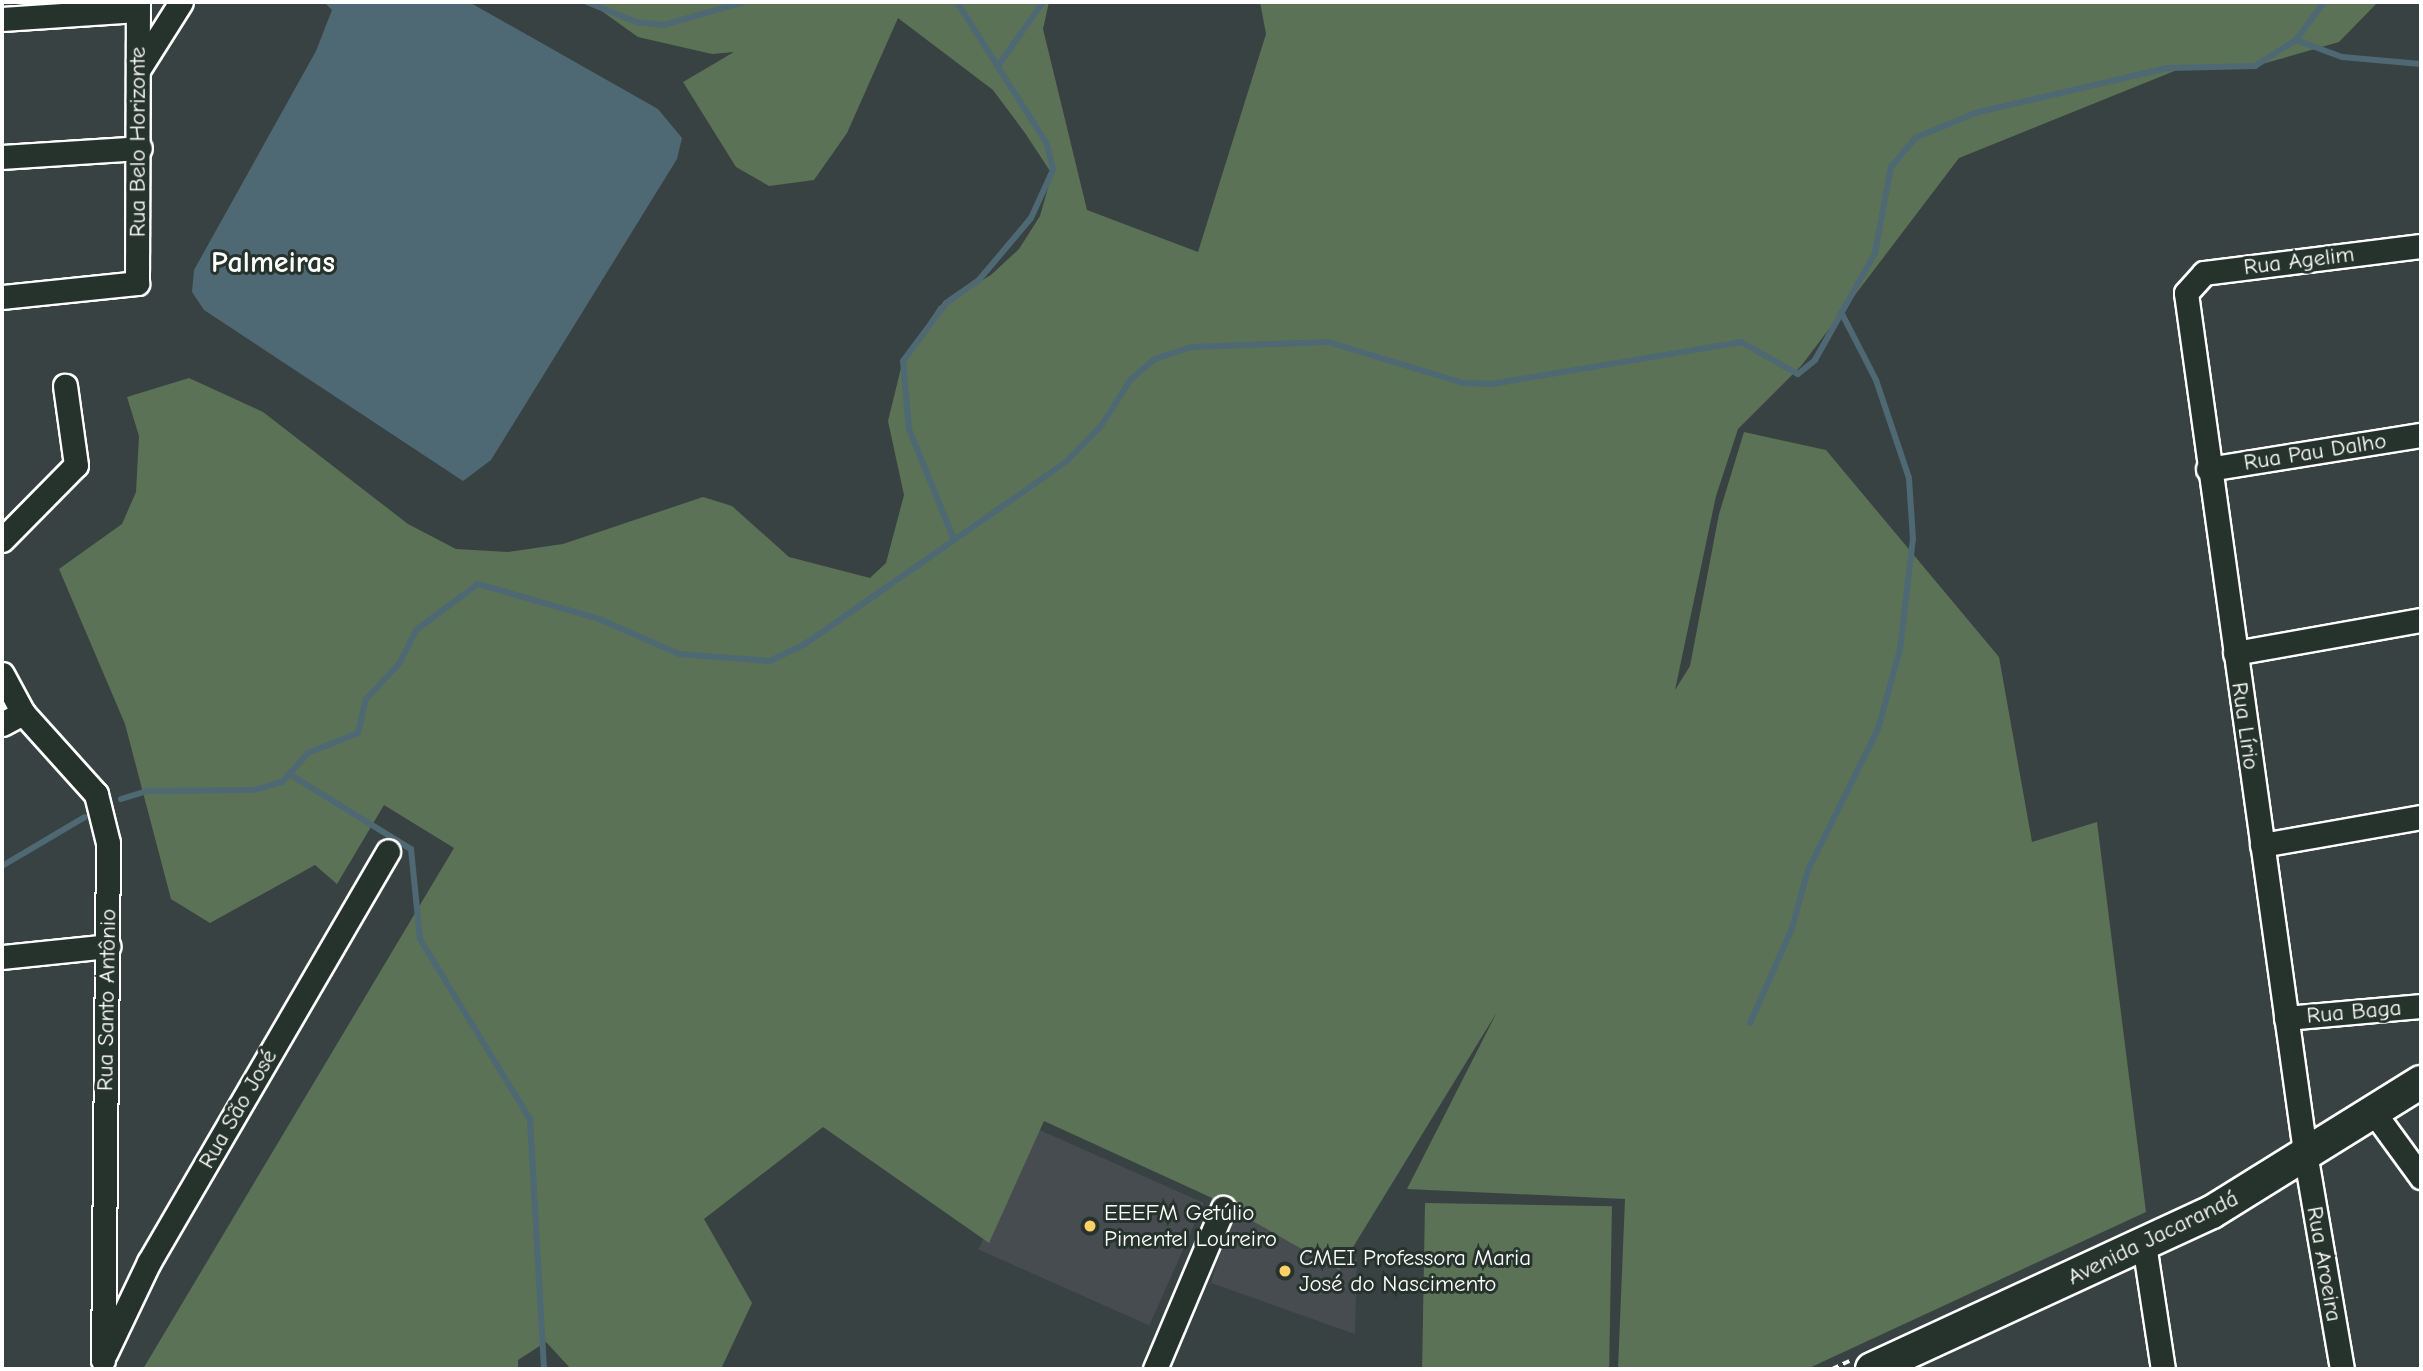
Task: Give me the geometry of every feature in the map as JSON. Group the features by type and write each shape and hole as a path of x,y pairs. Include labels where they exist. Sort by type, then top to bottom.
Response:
{"main road":[{"name":"Avenida Jacarandá","path":"1872,1369 2144,1244 2306,1158 2421,1082"}],"street":[{"path":"137,72 181,2"},
{"path":"2,19 138,6"},
{"name":"Rua Belo Horizonte","path":"2,298 137,283 140,148 138,6"},
{"path":"2,157 140,148"},
{"name":"Rua Agelim","path":"2186,293 2204,273 2421,246"},
{"name":"Rua Lírio","path":"2186,293 2208,469 2306,1158"},
{"path":"2,541 76,465 65,386"},
{"name":"Rua Pau Dalho","path":"2208,469 2421,435"},
{"path":"2235,653 2421,620"},
{"name":"Rua Santo Antônio","path":"2,674 23,713 96,794 108,843 104,1366"},
{"path":"2,724 23,713"},
{"path":"2262,845 2421,817"},
{"name":"Rua São José","path":"104,1366 149,1262 388,852"},
{"path":"2,957 108,946"},
{"name":"Rua Baga","path":"2286,1018 2421,1006"},
{"path":"2375,1114 2421,1177"},
{"name":"Rua Aroeira","path":"2306,1158 2342,1369"},
{"path":"1155,1369 1223,1208"},
{"path":"2144,1244 2163,1369"}],"shaded area":[{"name":"EEEFM Getúlio Pimentel Loureiro","path":"1033,1127 1204,1203 1149,1325 978,1249"},
{"name":"CMEI Professora Maria José do Nascimento","path":"1232,1213 1357,1259 1355,1334 1211,1283"}],"green space":[{"path":"589,2 1049,2 1043,29 1087,210 1198,252 1266,34 1260,2 2378,2 2339,42 2266,63 2177,70 1959,158 1801,366 1738,429 1716,496 1675,690 1690,666 1719,514 1744,432 1826,450 1999,657 2032,842 2097,822 2146,1212 1807,1369 1618,1369 1625,1199 1407,1189 1497,1012 1339,1270 1210,1197 1044,1121 989,1243 823,1127 704,1219 752,1303 721,1369 571,1369 546,1342 518,1360 518,1369 143,1369 454,848 384,805 337,884 315,865 210,923 171,899 125,724 59,569 122,524 136,492 139,436 127,397 189,378 263,412 408,524 456,549 508,552 563,544 703,497 732,506 789,557 870,578 886,563 904,495 888,421 902,364 939,306 991,275 1019,249 1040,216 1052,174 1025,133 993,90 898,18 847,133 814,180 769,186 736,167 683,82 734,52 712,54 638,37"},
{"path":"1425,1203 1612,1206 1609,1369 1422,1369"}],"water":[{"path":"324,2 469,2 658,109 682,138 677,159 491,460 463,481 204,310 192,292 194,270 316,51 332,10"}],"waterway":[{"path":"587,2 636,22 664,25 743,2"},
{"path":"953,537 909,429 903,361 946,303 978,281 1031,218 1053,170 1047,144 957,2"},
{"path":"998,66 1043,2"},
{"path":"121,799 148,791 255,790 282,782 308,753 358,733 366,699 399,664 416,630 478,584 599,619 679,654 770,661 805,644 1067,461 1101,426 1131,379 1155,359 1192,347 1328,342 1463,383 1491,384 1741,342 1798,374 1815,360 1875,253 1891,167 1915,138 1975,113 2167,68 2255,66 2296,40 2324,2"},
{"path":"2296,40 2342,57 2421,64"},
{"path":"1750,1023 1792,928 1808,870 1878,729 1900,649 1913,539 1909,478 1876,380 1841,312"},
{"path":"291,775 411,849 420,939 530,1119 544,1369"},
{"path":"2,866 85,817"}],"place":[{"name":"EEEFM Getúlio Pimentel Loureiro","path":"1090,1226"},
{"name":"CMEI Professora Maria José do Nascimento","path":"1285,1271"}],"district":[{"name":"Palmeiras","path":"273,263"}]}
